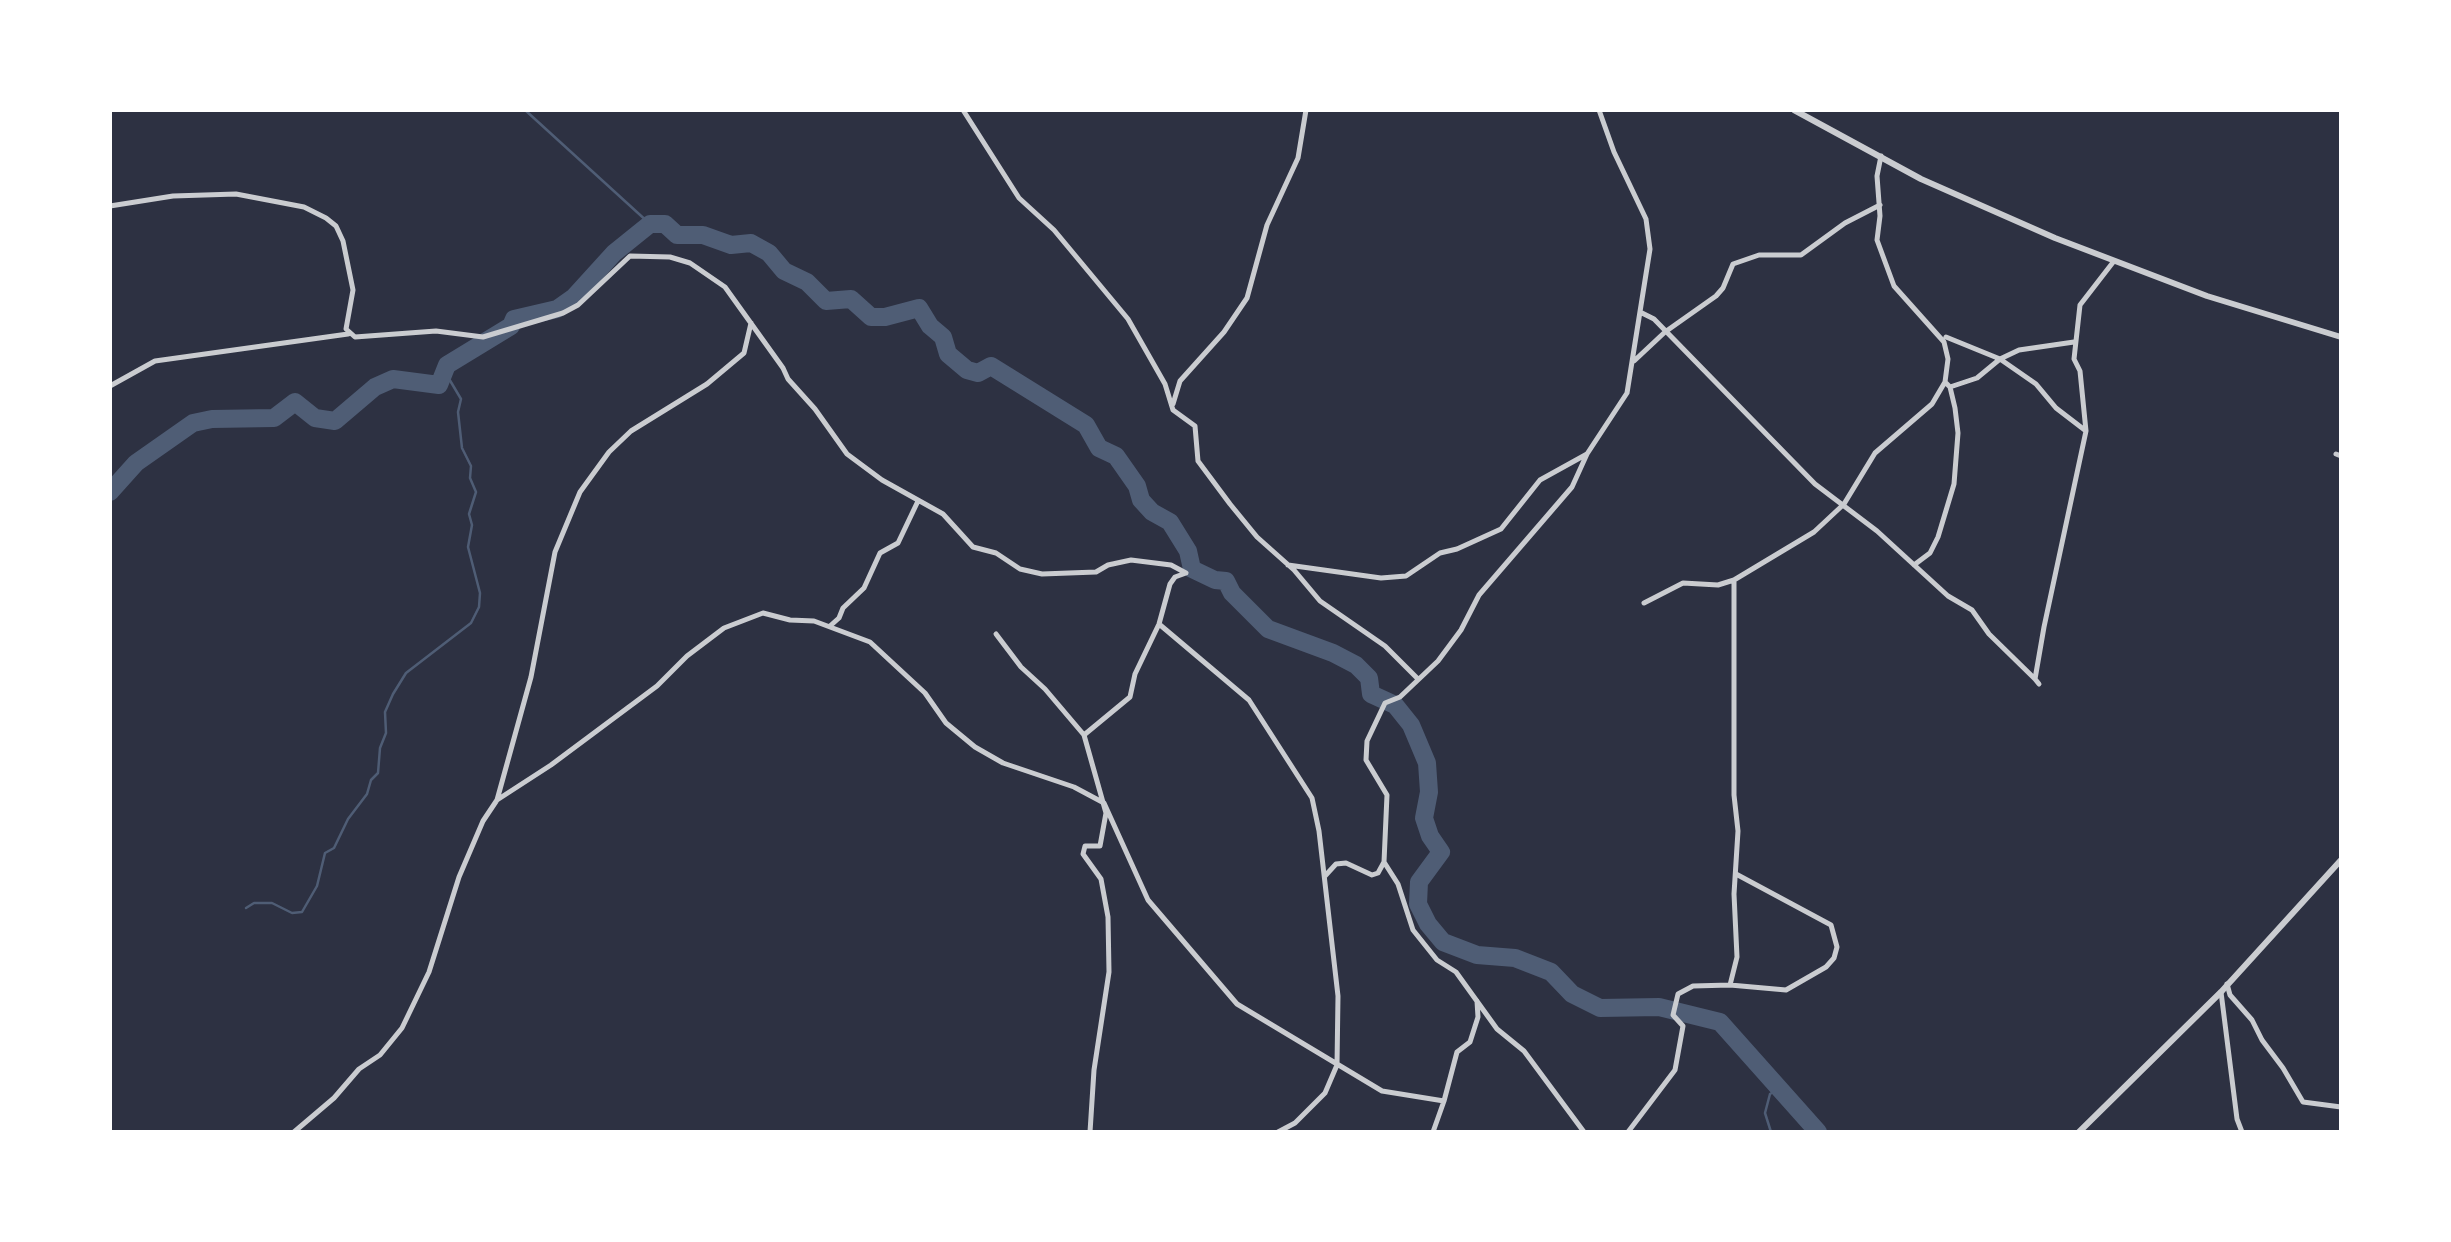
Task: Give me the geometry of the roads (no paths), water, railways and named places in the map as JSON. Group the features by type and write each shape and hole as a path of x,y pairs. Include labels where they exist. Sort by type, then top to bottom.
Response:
{"street":[{"path":"963,110 1018,198 1054,230 1128,319 1165,384 1173,411 1195,426 1198,461 1257,537 1320,601 1385,646 1418,679"},
{"path":"1173,411 1174,396 1180,381 1224,332 1247,298 1267,225 1298,158 1306,110"},
{"path":"1324,876 1336,864 1346,863 1372,875 1378,873 1384,862 1387,795 1380,778 1366,760 1367,741 1385,703 1399,697 1438,661 1461,630 1479,595 1572,487 1587,454 1627,393 1642,313 1649,260 1649,229 1599,110"},
{"path":"1794,110 1996,213 2207,296 2341,337"},
{"path":"1644,603 1684,583 1718,585 1734,580 1814,532 1844,504 1875,453 1932,404 1945,382 1948,359 1944,342 1894,286 1877,240 1880,205 1877,176 1881,156"},
{"path":"110,206 163,197 236,194 304,207 326,218 336,226 347,259 353,290 346,329 348,334"},
{"path":"1633,362 1665,331 1716,296 1723,288 1733,264 1759,255 1801,255 1844,223 1880,205"},
{"path":"110,386 155,361 348,334 355,337 436,331 484,337 563,313 578,305 630,256 636,254 670,257 705,271 725,287 788,379 815,409 847,454 863,467 943,514 973,547 996,554 1020,569 1042,574 1096,572 1108,565 1131,560 1171,565 1186,573 1175,576 1170,584 1159,624 1135,674 1130,696 1084,734"},
{"path":"1642,313 1654,319 1765,429 1815,484 1844,504 1948,596 1972,611 1989,634 2037,681 2064,521 2071,503 2086,431 2074,342 2080,305 2114,261"},
{"path":"294,1132 391,1044 412,1011 442,936 459,877 483,821 497,800 531,677 555,552 580,492 609,452 631,431 707,384 744,354 751,323"},
{"path":"1946,337 2000,359 2036,384 2056,408 2086,431"},
{"path":"1950,387 1977,378 2000,359 2019,350 2074,342"},
{"path":"1914,565 1930,553 1938,537 1954,484 1958,433 1950,387 1945,382"},
{"path":"1286,565 1381,578 1406,576 1440,554 1502,529 1540,480 1587,454"},
{"path":"830,626 839,618 843,608 864,588 880,554 898,543 918,501"},
{"path":"1730,985 1737,957 1734,894 1734,580"},
{"path":"497,800 551,765 657,686 687,656 724,628 763,614 790,620 814,621 830,626 870,642 925,693 946,723 975,747 1003,763 1074,787 1104,803 1148,900 1237,1004 1382,1091 1444,1101"},
{"path":"1159,624 1249,700 1295,768 1312,799 1338,996 1337,1065 1325,1093 1295,1123 1278,1132"},
{"path":"996,634 1021,667 1084,734 1106,813 1100,846 1085,846 1083,854 1101,879 1108,917 1109,972 1094,1070 1090,1132"},
{"path":"2079,1132 2221,992 2341,860"},
{"path":"1384,862 1398,884 1413,930 1437,960 1456,972 1497,1029 1524,1051 1584,1132"},
{"path":"1628,1132 1675,1070 1683,1026 1673,1015 1678,994 1693,986 1730,985 1786,990 1826,967 1834,958 1837,947 1831,925 1736,874"},
{"path":"2227,984 2230,995 2252,1020 2303,1102 2341,1107"},
{"path":"2221,992 2237,1119 2242,1132"},
{"path":"1433,1132 1457,1052 1470,1042 1478,1017 1477,1002"}],"waterway":[{"path":"525,110 650,224"},
{"path":"110,492 136,463 193,423 212,419 274,418 295,402 315,418 335,421 375,387 393,379 439,385 447,365 511,326 514,319 557,309 574,297 614,253 650,224 665,224 677,235 703,235 731,245 751,243 769,253 784,271 807,282 826,301 851,299 871,317 885,317 919,308 930,326 943,337 948,354 967,370 978,373 991,366 1086,425 1099,448 1116,456 1137,486 1141,500 1152,512 1170,522 1188,551 1192,569 1215,580 1226,581 1232,593 1268,629 1333,653 1356,665 1369,678 1371,694 1395,705 1411,725 1427,763 1429,792 1424,818 1430,836 1441,852 1419,882 1418,904 1428,924 1443,942 1477,955 1515,958 1551,972 1572,994 1600,1008 1659,1007 1720,1022 1818,1132"},
{"path":"246,908 254,903 272,903 292,913 302,912 317,886 325,853 334,848 348,819 367,794 371,780 378,773 380,748 386,733 385,712 393,694 406,673 471,623 479,607 480,593 468,547 472,525 469,514 476,492 470,478 471,466 462,448 458,412 461,399 445,372"},
{"path":"1771,1132 1765,1113 1770,1094 1780,1088"}]}
